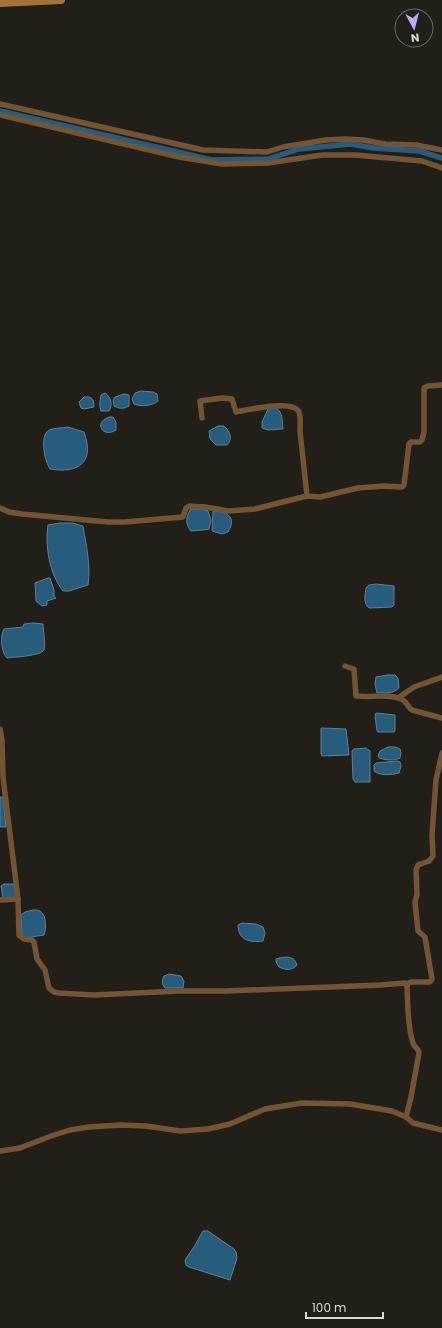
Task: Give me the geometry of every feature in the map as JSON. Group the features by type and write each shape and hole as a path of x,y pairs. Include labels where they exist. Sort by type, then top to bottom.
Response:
{"main road":[{"path":"0,3 61,0"}],"street":[{"path":"0,104 203,150 267,152 283,147 326,140 345,139 363,140 385,144 416,145 442,150"},
{"path":"0,115 179,157 222,164 268,163 322,155 355,155 422,161 442,168"},
{"path":"0,508 9,512 22,514 108,522 125,522 183,517 186,508 189,506 228,511 261,508 307,496 320,497 358,488 384,486 402,487 404,485 409,444 411,442 420,442 424,432 424,388 428,386 442,385"},
{"path":"202,418 200,401 223,398 232,399 236,412 280,406 294,407 299,412 307,496"},
{"path":"345,666 354,669 356,696 398,698 404,701 412,710 442,718"},
{"path":"398,698 414,687 442,677"},
{"path":"0,729 2,740 2,777 18,899 19,935 24,939 32,940 34,942 37,959 45,970 49,988 54,992 94,995 430,982 432,980 425,937 418,931 415,902 417,895 416,870 418,865 429,861 433,856 432,835 435,788 442,753"},
{"path":"0,900 18,899"},
{"path":"406,1117 419,1053 418,1049 413,1044 410,1027 407,984"},
{"path":"0,1151 20,1148 70,1130 89,1127 120,1125 146,1126 180,1131 208,1129 230,1124 265,1109 302,1103 350,1104 392,1112 406,1117 413,1123 442,1130"}],"water":[{"path":"141,391 153,392 157,394 158,401 146,406 134,404 132,399 135,393"},
{"path":"105,393 110,399 111,406 109,411 101,411 101,395"},
{"path":"124,394 129,395 129,406 125,408 118,408 114,406 113,400 115,397"},
{"path":"84,397 89,397 92,399 94,402 94,407 84,409 81,408 79,402"},
{"path":"276,408 281,414 283,429 268,430 262,428 262,422 268,409"},
{"path":"110,417 113,417 116,422 116,430 111,432 103,431 101,428 102,422"},
{"path":"218,426 224,426 228,430 230,440 227,445 216,445 210,439 209,431"},
{"path":"68,427 84,432 87,442 86,458 82,464 69,470 50,469 46,461 44,449 44,438 46,433 51,429"},
{"path":"190,510 208,511 211,520 209,529 191,531 188,526 187,518"},
{"path":"213,511 230,516 232,523 228,532 222,534 212,531"},
{"path":"73,523 83,526 87,548 89,563 88,585 69,591 63,591 58,584 49,559 47,542 48,525"},
{"path":"50,578 54,590 54,596 56,598 47,601 47,605 42,606 36,601 35,583"},
{"path":"376,584 394,586 394,605 392,607 369,608 367,606 365,599 366,588 369,585"},
{"path":"24,624 43,624 45,641 44,650 38,654 7,658 3,652 2,644 4,629 23,627"},
{"path":"395,675 398,678 399,688 392,692 377,693 375,684 376,677"},
{"path":"376,713 395,715 394,732 377,731"},
{"path":"321,728 346,729 349,755 322,756"},
{"path":"388,747 400,749 400,758 390,760 379,758 378,756 380,751"},
{"path":"366,748 370,751 370,782 355,782 353,779 352,751 354,749"},
{"path":"400,762 401,766 399,773 389,775 376,773 374,771 374,765 376,763"},
{"path":"0,797 3,797 6,827 0,827"},
{"path":"4,884 15,884 16,897 3,898 1,886"},
{"path":"33,910 40,911 44,916 45,932 44,935 26,938 22,936 21,915 25,912"},
{"path":"242,923 256,924 263,927 265,933 263,941 249,941 242,937 238,925"},
{"path":"287,957 294,959 297,965 288,969 279,967 276,959"},
{"path":"169,974 181,976 184,981 183,988 165,988 162,983 163,979 164,976"},
{"path":"203,1231 208,1231 236,1252 237,1258 230,1280 186,1265 185,1260"}],"waterway":[{"path":"0,111 212,160 268,159 299,149 350,144 374,148 419,151 442,158"}]}
